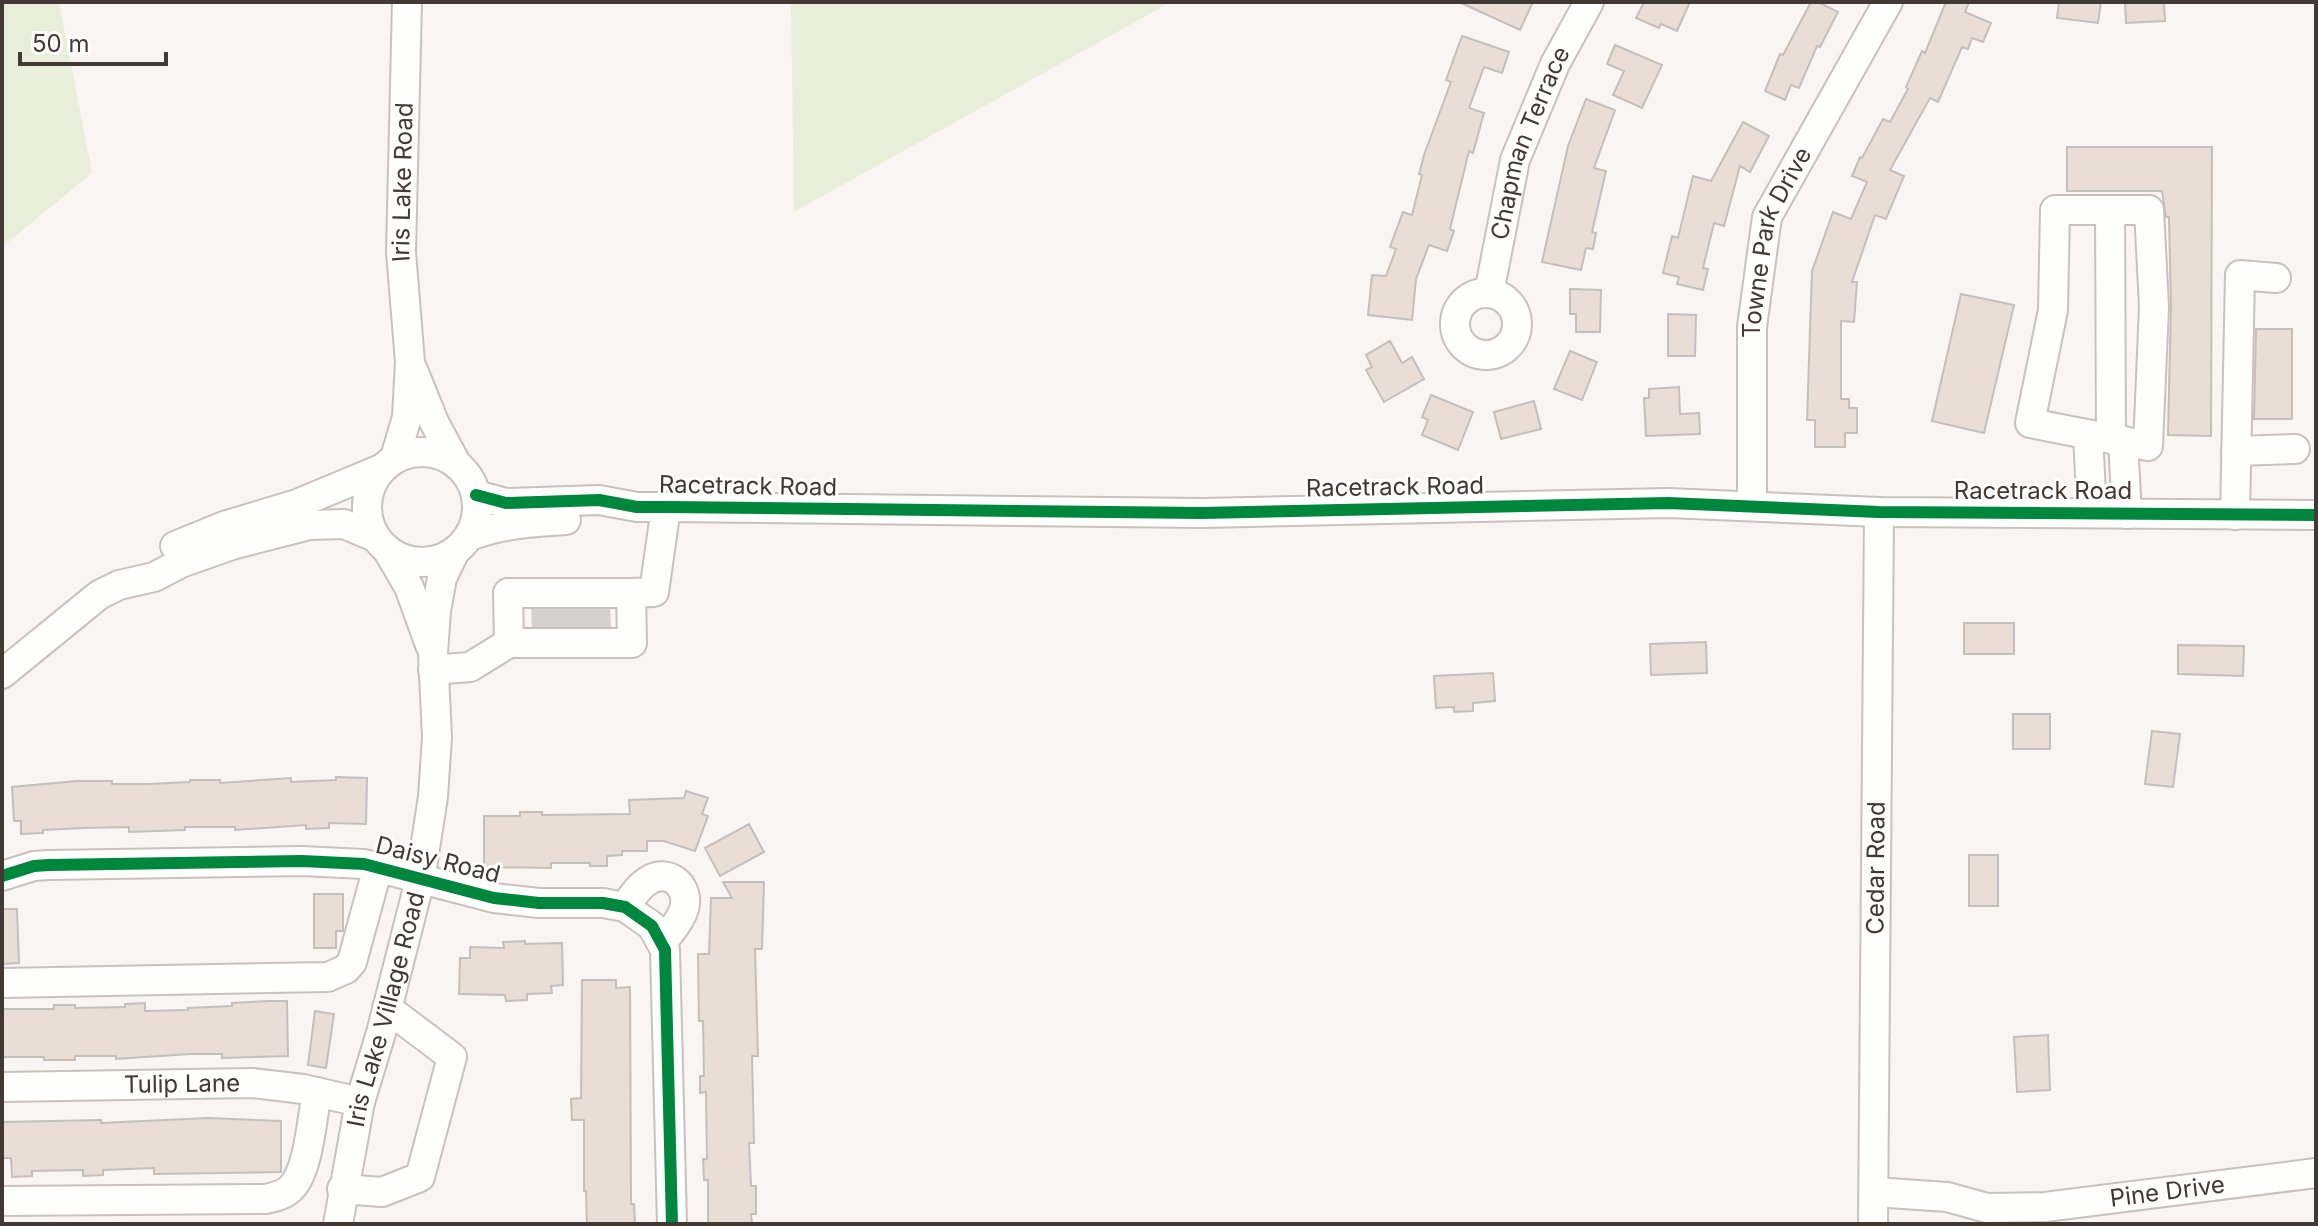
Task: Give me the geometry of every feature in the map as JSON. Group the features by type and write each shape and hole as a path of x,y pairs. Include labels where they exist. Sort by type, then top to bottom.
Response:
{"street":[{"name":"Iris Lake Road","path":"388,464 407,417 410,362 401,252 407,2"},
{"name":"Chapman Terrace","path":"1489,293 1515,160 1555,64 1589,2"},
{"name":"Towne Park Drive","path":"1752,506 1752,327 1767,217 1888,2"},
{"path":"2055,210 2110,210 2149,210 2154,307 2148,446 2030,423 2053,310 2055,210"},
{"path":"2092,513 2107,438 2110,210"},
{"path":"2235,515 2240,275 2276,278"},
{"name":"Iris Lake Road","path":"410,362 434,422 456,463"},
{"path":"2107,438 2127,514"},
{"path":"2236,451 2295,449"},
{"path":"2,674 99,595 119,585 144,564 175,546 224,526 297,504 410,453 442,455 456,463 465,472 476,495 475,524 462,544 440,559 422,562 404,559 344,524 309,525 232,545 181,563 154,577 119,585"},
{"path":"381,544 368,521 366,503 371,485 388,464"},
{"name":"Racetrack Road","path":"476,495 506,503 599,500 637,507 1202,513 1668,503 1879,512 2316,515"},
{"name":"Racetrack Road","path":"462,544 485,530 521,523 600,517 637,507"},
{"path":"433,662 470,667 509,643 631,593 654,592 666,507"},
{"name":"Cedar Road","path":"1873,1224 1879,512"},
{"name":"Iris Lake Village Road","path":"381,544 409,587 433,662"},
{"name":"Iris Lake Village Road","path":"338,1224 360,1102 420,880 433,797 437,737 433,662 442,578 462,544"},
{"path":"509,643 508,593 632,643 631,593"},
{"name":"Daisy Road","path":"2,876 34,866 49,865 335,861 378,867 470,894 504,900 603,903 625,907"},
{"path":"2,983 328,977 346,969 352,962 378,867"},
{"path":"663,942 684,908 684,892 678,882 664,876 648,880 625,907 652,926 663,942 666,959 672,1224"},
{"path":"342,1189 382,1192 420,1177 452,1057 387,1008"},
{"name":"Tulip Lane","path":"2,1087 252,1083 360,1102"},
{"path":"2,1201 275,1197 289,1191 301,1174 317,1092"},
{"name":"Pine Drive","path":"1874,1192 1947,1197 1987,1208 2045,1207 2316,1173"}],"green space":[{"path":"2,2 59,2 92,173 2,247"},
{"path":"791,2 1171,2 794,212"}],"building":[{"path":"1459,2 1533,2 1520,30"},
{"path":"1644,2 1690,2 1677,31 1661,24 1659,28 1636,18"},
{"path":"1811,2 1818,2 1838,12 1820,47 1817,46 1799,88 1791,85 1785,100 1765,91 1780,54 1783,55"},
{"path":"1946,2 1969,2 1965,12 1991,23 1983,42 1972,38 1968,49 1962,47 1938,102 1930,98 1890,170 1904,176 1886,219 1875,215 1852,282 1857,282 1854,322 1841,321 1841,399 1849,399 1849,408 1857,408 1857,433 1845,433 1845,447 1815,447 1815,420 1807,420 1812,271 1833,212 1851,219 1867,182 1852,176 1860,157 1883,119 1890,122 1908,89 1906,87 1922,51 1925,53"},
{"path":"2059,2 2101,2 2098,23 2057,18"},
{"path":"2125,2 2164,2 2165,21 2126,23"},
{"path":"1462,36 1509,52 1502,73 1484,67 1469,108 1484,113 1473,153 1469,151 1450,229 1454,231 1447,251 1429,245 1416,279 1412,320 1368,315 1372,275 1386,276 1396,249 1390,247 1403,212 1412,215 1424,155 1451,82 1446,80"},
{"path":"1615,45 1662,65 1642,108 1613,95 1624,71 1607,64"},
{"path":"1586,99 1615,110 1594,168 1606,171 1592,232 1596,233 1593,249 1586,248 1581,270 1542,262 1568,146"},
{"path":"1743,122 1769,136 1750,172 1740,166 1724,226 1714,223 1703,268 1708,269 1703,290 1677,284 1679,277 1663,273 1672,236 1678,238 1693,176 1711,181"},
{"path":"2067,147 2212,147 2211,436 2168,435 2171,306 2169,217 2166,217 2162,191 2067,191"},
{"path":"1570,289 1601,290 1600,332 1576,332 1576,314 1570,314"},
{"path":"1961,294 2014,305 1984,433 1932,421"},
{"path":"1668,314 1696,315 1695,356 1668,356"},
{"path":"2256,329 2292,329 2292,419 2254,419"},
{"path":"1390,341 1402,363 1412,357 1424,379 1384,402 1366,370 1372,367 1366,355"},
{"path":"1570,351 1597,362 1582,400 1554,389"},
{"path":"1679,387 1680,414 1699,413 1700,434 1646,436 1644,398 1649,398 1649,389"},
{"path":"1431,395 1473,412 1458,450 1422,435 1428,420 1422,417"},
{"path":"1534,401 1541,429 1501,439 1494,412"},
{"path":"1964,623 2014,623 2014,654 1964,654"},
{"path":"1706,642 1707,673 1651,675 1650,644"},
{"path":"2178,645 2244,646 2243,676 2178,674"},
{"path":"1493,673 1495,701 1473,703 1473,711 1454,712 1454,707 1436,708 1434,676"},
{"path":"2013,714 2050,714 2050,749 2013,749"},
{"path":"2152,731 2180,734 2173,787 2145,784"},
{"path":"336,777 367,778 366,824 329,823 329,828 306,829 306,825 235,830 235,827 185,827 185,830 129,832 129,827 84,828 21,834 21,821 14,821 12,787 77,781 148,784 220,780 220,783 291,778 291,782 336,780"},
{"path":"686,791 708,798 702,814 708,816 695,851 664,841 647,841 647,851 622,851 622,855 607,856 607,866 551,863 551,868 484,867 484,816 520,816 520,812 542,812 542,815 630,814 629,800 684,798"},
{"path":"749,824 764,852 720,876 705,848"},
{"path":"1969,855 1998,855 1998,906 1969,906"},
{"path":"723,882 764,882 762,949 755,949 758,1056 752,1056 754,1143 749,1143 751,1186 756,1186 756,1214 751,1214 752,1224 708,1224 708,1180 704,1180 703,1159 707,1159 706,1092 700,1093 700,1076 704,1076 698,954 709,954 711,898 732,898"},
{"path":"314,894 343,894 343,931 336,931 336,948 314,948"},
{"path":"2,909 17,909 19,963 2,964"},
{"path":"525,941 525,944 562,943 563,985 551,986 552,993 527,994 527,1000 506,1001 505,995 459,994 460,958 470,958 470,947 504,948 503,942"},
{"path":"582,980 616,980 616,988 630,987 631,1204 634,1204 635,1224 587,1224 584,1120 572,1120 571,1099 581,1098"},
{"path":"287,1001 288,1056 222,1058 222,1054 190,1054 116,1059 116,1056 75,1056 75,1060 2,1057 2,1009 54,1009 54,1005 75,1005 75,1008 125,1007 125,1004 145,1003 145,1011 188,1010"},
{"path":"315,1011 334,1014 326,1068 308,1065"},
{"path":"2048,1035 2050,1090 2017,1092 2014,1037"},
{"path":"208,1118 281,1121 281,1172 154,1174 154,1168 103,1170 103,1175 83,1176 83,1170 32,1171 32,1176 12,1177 11,1158 2,1158 2,1122 101,1120 101,1123"}],"tunnel":[{"path":"545,605 546,629"},
{"path":"570,605 571,629"},
{"path":"596,605 597,630"}],"cycle path":[{"path":"476,495 506,503 599,500 637,507 1202,513 1668,503 1879,512 2316,515"},
{"path":"2,876 34,866 49,865 302,861 364,864 494,898 539,903 603,903 625,907 652,926 665,950 672,1224"}]}
